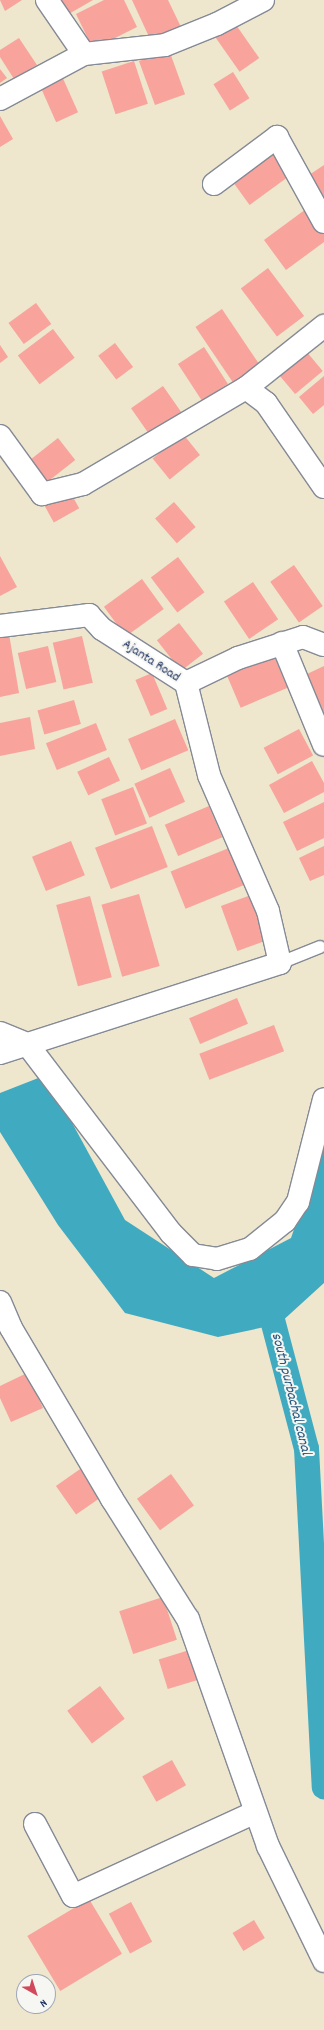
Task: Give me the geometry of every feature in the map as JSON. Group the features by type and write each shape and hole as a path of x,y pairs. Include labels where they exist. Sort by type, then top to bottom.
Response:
{"street":[{"path":"47,0 84,54"},
{"path":"0,99 84,54 165,45 217,24 263,0"},
{"path":"214,184 277,137 324,222"},
{"path":"0,436 42,494 82,484 246,388 324,326"},
{"path":"246,388 266,403 324,487"},
{"name":"Ajanta Road","path":"0,626 90,615 102,629 186,683 238,658 302,637 324,645"},
{"path":"282,643 324,745"},
{"path":"1,1046 27,1044 280,963 268,911 209,775 186,683"},
{"path":"27,1044 171,1233 193,1255 217,1259 250,1249 285,1221 298,1202 324,1099"},
{"path":"0,1302 10,1328 112,1499 188,1619 268,1846 324,1961"},
{"path":"35,1824 73,1896 256,1812"}],"lane":[{"path":"280,963 320,947"}],"water":[{"path":"46,1075 125,1220 214,1278 291,1238 324,1142 324,1283 279,1324 218,1337 125,1313 58,1225 0,1132 0,1093"}],"building":[{"path":"0,0 22,0 5,11"},
{"path":"58,0 93,0 67,15"},
{"path":"104,0 124,0 137,27 93,49 76,14"},
{"path":"132,0 168,0 181,27 151,41"},
{"path":"234,22 259,58 240,72 214,36"},
{"path":"19,38 37,65 14,79 0,57 0,50"},
{"path":"169,50 185,94 155,105 139,61"},
{"path":"134,61 148,104 116,114 102,72"},
{"path":"0,69 7,78 0,83"},
{"path":"233,72 249,98 230,110 213,84"},
{"path":"61,74 78,112 56,122 39,84"},
{"path":"0,116 13,139 0,147"},
{"path":"271,151 289,176 250,205 231,180"},
{"path":"324,165 324,197 309,175"},
{"path":"306,209 324,234 324,242 286,270 264,240"},
{"path":"268,268 304,316 277,336 241,288"},
{"path":"36,303 51,324 24,344 8,323"},
{"path":"222,309 260,365 233,383 195,327"},
{"path":"53,329 75,358 40,384 18,355"},
{"path":"115,343 133,367 116,380 98,356"},
{"path":"0,345 8,357 0,363"},
{"path":"204,347 228,384 202,401 178,364"},
{"path":"306,351 323,371 295,394 278,374"},
{"path":"324,376 324,405 313,414 299,397"},
{"path":"163,386 183,415 151,437 131,408"},
{"path":"183,434 200,455 170,480 153,459"},
{"path":"58,438 75,460 45,483 28,461"},
{"path":"69,490 79,508 54,522 44,504"},
{"path":"174,502 196,527 177,543 155,518"},
{"path":"0,556 17,587 0,596"},
{"path":"178,557 204,592 177,613 151,577"},
{"path":"294,565 323,606 299,623 270,582"},
{"path":"142,579 164,609 126,637 104,607"},
{"path":"253,582 278,619 249,639 224,602"},
{"path":"179,623 203,654 181,671 157,640"},
{"path":"9,634 19,693 0,697 0,635"},
{"path":"82,636 93,683 64,690 53,643"},
{"path":"48,646 56,682 26,689 18,653"},
{"path":"272,651 288,688 241,708 225,671"},
{"path":"324,666 324,713 307,674"},
{"path":"152,673 167,709 151,716 135,680"},
{"path":"74,700 81,724 44,735 37,710"},
{"path":"30,717 35,749 0,756 0,723"},
{"path":"175,719 188,750 141,770 128,739"},
{"path":"96,723 107,750 57,770 46,743"},
{"path":"299,729 313,755 278,774 264,748"},
{"path":"109,757 120,781 88,795 77,772"},
{"path":"312,761 324,783 324,792 284,813 269,785"},
{"path":"170,768 185,802 149,818 134,784"},
{"path":"133,787 147,823 115,836 101,799"},
{"path":"324,802 324,838 297,851 283,822"},
{"path":"209,806 222,837 178,856 165,825"},
{"path":"152,826 168,867 111,889 95,848"},
{"path":"71,841 85,875 46,891 32,857"},
{"path":"324,846 324,875 310,881 299,858"},
{"path":"229,848 244,885 186,909 171,872"},
{"path":"139,894 160,966 122,977 102,905"},
{"path":"251,895 267,940 237,951 221,906"},
{"path":"90,896 112,977 78,986 56,905"},
{"path":"237,998 248,1024 200,1044 189,1018"},
{"path":"274,1025 284,1051 209,1080 199,1054"},
{"path":"27,1373 43,1408 11,1422 0,1398 0,1386"},
{"path":"83,1467 103,1496 76,1515 56,1486"},
{"path":"171,1474 194,1506 160,1530 137,1499"},
{"path":"163,1597 177,1640 133,1654 119,1611"},
{"path":"196,1648 205,1678 168,1689 159,1659"},
{"path":"100,1686 125,1719 92,1743 67,1711"},
{"path":"172,1760 186,1785 156,1802 142,1776"},
{"path":"89,1899 122,1954 60,1991 56,1984 56,1974 50,1974 27,1936"},
{"path":"131,1902 152,1942 130,1953 109,1914"},
{"path":"254,1920 265,1938 243,1951 233,1933"}],"waterway":[{"name":"south purbachal canal","path":"265,1293 306,1448 324,1787"}]}
